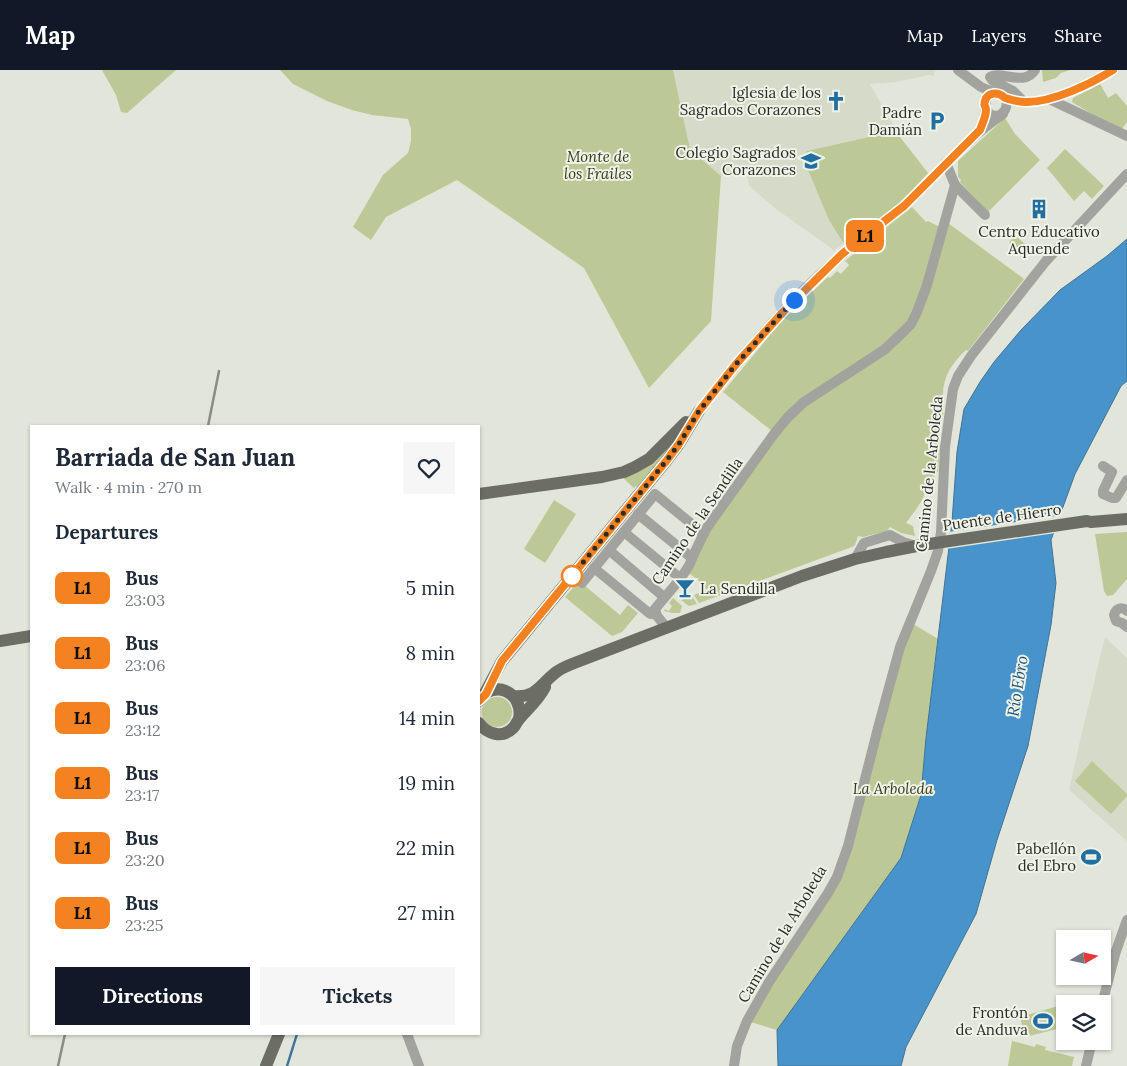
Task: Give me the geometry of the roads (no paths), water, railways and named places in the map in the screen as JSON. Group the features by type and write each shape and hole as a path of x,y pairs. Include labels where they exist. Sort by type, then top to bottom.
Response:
{"main road":[{"path":"480,494 602,477 624,472 649,459 699,411"},
{"path":"482,697 502,661 667,460 699,411"},
{"path":"1087,521 1091,518 1127,513"},
{"path":"1087,521 1127,519"},
{"name":"Puente de Hierro","path":"482,697 498,690 521,697 530,694 565,666 663,624 855,559 919,545 1087,521"},
{"path":"0,641 30,636"},
{"path":"502,661 499,677 520,707 519,719"},
{"path":"484,733 499,734 513,728 544,690 550,677"},
{"path":"266,1066 279,1035"}],"street":[{"path":"699,411 737,363 794,300 842,254 904,206 980,130 1005,112 1007,106 1002,96 981,87 958,70"},
{"path":"1024,102 1014,91 993,81 990,77 995,72 1001,71 1028,76 1033,74 1035,70"},
{"path":"981,87 985,106 990,114 994,116 1000,115 1024,102 1049,99 1065,94 1113,70"},
{"path":"980,130 984,120 985,106 991,94 1024,102"},
{"path":"1065,94 1062,102 1066,106"},
{"path":"1049,99 1127,136"},
{"path":"946,163 955,185 984,215"},
{"name":"Camino de la Arboleda","path":"734,1066 737,1046 747,1021 769,982 828,893 837,876 848,846 900,647 938,551 941,532 945,447 953,389 958,376 970,356 1046,261 1127,174"},
{"name":"Camino de la Sendilla","path":"656,609 691,562 704,534 723,505 788,417 804,402 884,350 911,324 927,285 955,185"},
{"path":"1103,466 1112,472 1103,494 1116,498 1127,480"},
{"path":"582,583 655,494 704,534"},
{"path":"638,514 692,558"},
{"path":"624,532 680,578"},
{"path":"855,559 864,543 890,535 903,542 919,545"},
{"path":"881,553 883,537"},
{"path":"601,541 611,543 610,551"},
{"path":"871,541 881,553"},
{"path":"610,551 664,597"},
{"path":"594,568 648,613 651,614 656,609"},
{"path":"1125,623 1116,621 1114,617 1115,611 1123,610 1127,599"},
{"path":"656,609 657,616 663,624"},
{"path":"1104,995 1116,951 1127,920"},
{"path":"407,1035 419,1066"},
{"path":"1086,1066 1090,1050"}],"water":[{"name":"Río Ebro","path":"1127,239 1127,381 1121,386 1075,474 1051,540 1056,583 1051,625 1028,746 997,840 976,914 906,1047 901,1066 778,1066 777,1030 901,858 921,795 952,522 957,452 964,409 994,362 1021,330 1060,290"}],"waterway":[{"path":"287,1066 297,1035"}],"railway":[{"path":"208,425 219,371"},
{"path":"58,1066 65,1035"}],"place":[{"name":"Iglesia de los Sagrados Corazones","path":"836,101"},
{"name":"Padre Damián","path":"937,121"},
{"name":"Colegio Sagrados Corazones","path":"811,161"},
{"name":"Centro Educativo Aquende","path":"1039,209"},
{"name":"La Sendilla","path":"685,588"},
{"name":"Pabellón del Ebro","path":"1091,857"},
{"name":"Frontón de Anduva","path":"1043,1021"}],"park label":[{"name":"Monte de los Frailes","path":"598,164"},
{"name":"La Arboleda","path":"893,788"}]}
